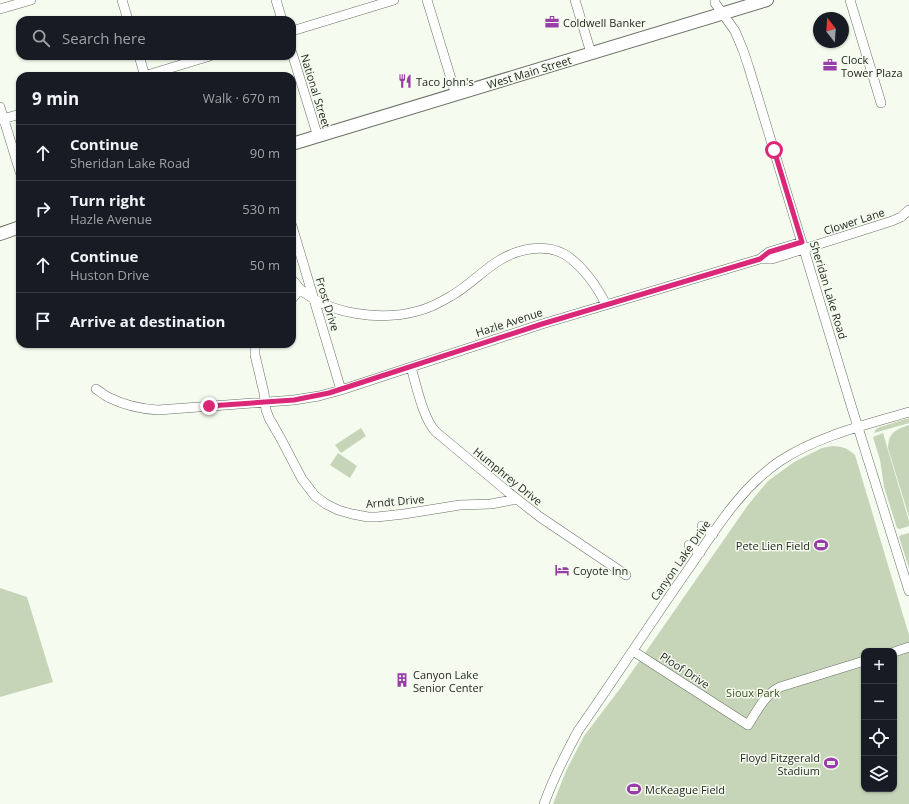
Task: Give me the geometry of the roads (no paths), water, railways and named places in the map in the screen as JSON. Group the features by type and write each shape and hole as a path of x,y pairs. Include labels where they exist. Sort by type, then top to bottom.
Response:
{"main road":[{"name":"West Main Street","path":"296,143 767,0"},
{"path":"0,234 16,228"}],"street":[{"path":"0,9 31,0"},
{"path":"122,0 127,16"},
{"path":"276,0 281,16"},
{"path":"296,30 394,0"},
{"path":"427,0 456,95"},
{"path":"575,0 591,53"},
{"name":"Sheridan Lake Road","path":"714,0 734,31 743,50 909,591"},
{"path":"850,0 881,103"},
{"path":"140,60 144,72"},
{"path":"158,72 197,60"},
{"name":"National Street","path":"294,60 318,137"},
{"path":"0,107 2,120 16,160"},
{"path":"2,120 16,115"},
{"name":"Clower Lane","path":"803,246 892,221 901,217 909,210"},
{"name":"Frost Drive","path":"296,239 341,390"},
{"name":"Hazle Avenue","path":"96,389 116,401 152,410 265,403 308,398 341,390 606,305 760,259 772,259 803,246"},
{"path":"296,288 332,307 354,313 376,316 409,313 429,307 451,296 505,257 517,252 543,248 564,254 573,261 590,280 606,305"},
{"name":"Arndt Drive","path":"255,348 255,355 269,418 298,472 306,485 320,501 338,510 359,516 376,517 460,506 491,504 517,499"},
{"name":"Humphrey Drive","path":"411,367 426,416 433,429 540,517 626,575"},
{"name":"Canyon Lake Drive","path":"544,804 562,760 578,731 728,512 744,493 771,468 807,446 858,427 909,412"},
{"path":"702,526 713,534"},
{"path":"689,545 700,553"},
{"path":"897,651 909,647"},
{"name":"Ploof Drive","path":"634,651 748,725 769,694 780,686 861,662"}],"place":[{"name":"Coldwell Banker","path":"552,22"},
{"name":"Clock Tower Plaza","path":"830,65"},
{"name":"Taco John's","path":"405,81"},
{"name":"Pete Lien Field","path":"821,545"},
{"name":"Coyote Inn","path":"562,570"},
{"name":"Canyon Lake Senior Center","path":"402,680"},
{"name":"Floyd Fitzgerald Stadium","path":"831,763"},
{"name":"McKeague Field","path":"634,789"}],"park label":[{"name":"Sioux Park","path":"753,692"}]}
